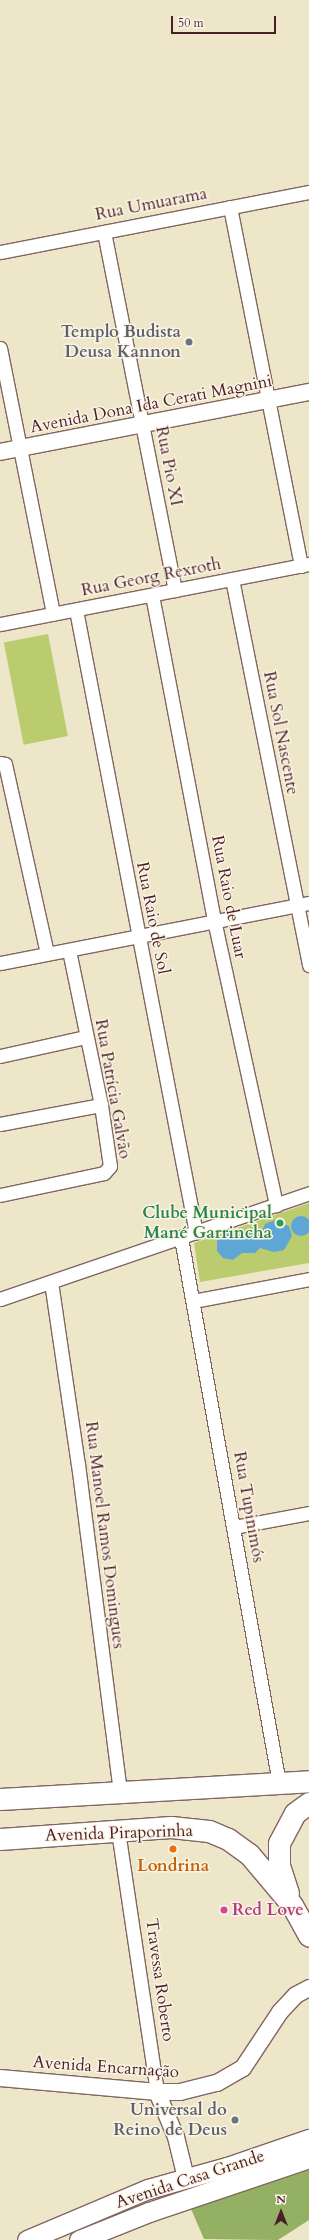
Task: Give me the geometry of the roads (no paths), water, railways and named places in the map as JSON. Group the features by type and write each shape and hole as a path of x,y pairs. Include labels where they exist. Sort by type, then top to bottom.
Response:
{"main road":[{"path":"0,1800 309,1781"},
{"path":"292,1905 279,1865 279,1843 295,1813 309,1803"},
{"name":"Avenida Piraporinha","path":"0,1838 186,1828 219,1835 249,1854 292,1905 309,1936"},
{"name":"Avenida Casa Grande","path":"27,2240 124,2198 309,2139"},
{"name":"Avenida Casa Grande","path":"79,2240 142,2214 309,2158"}],"street":[{"name":"Rua Umuarama","path":"0,252 309,192"},
{"path":"230,207 268,400 305,565"},
{"name":"Rua Pio XI","path":"104,232 175,590"},
{"path":"0,348 53,614"},
{"name":"Avenida Dona Ida Cerati Magnini","path":"0,452 309,392"},
{"name":"Rua Georg Rexroth","path":"0,624 305,565"},
{"name":"Rua Sol Nascente","path":"232,579 303,905 309,965"},
{"name":"Rua Raio de Luar","path":"152,595 214,920 276,1205"},
{"name":"Rua Raio de Sol","path":"76,610 196,1233"},
{"path":"0,763 5,764 47,953"},
{"path":"0,962 47,953 69,951 214,920 303,905"},
{"name":"Rua Patrícia Galvão","path":"0,1195 108,1170 111,1161 69,951"},
{"path":"0,1056 86,1037"},
{"path":"0,1124 101,1105"},
{"path":"0,1299 309,1193"},
{"name":"Rua Tupinimós","path":"181,1238 194,1301 279,1783"},
{"path":"194,1301 309,1279"},
{"name":"Rua Manoel Ramos Domingues","path":"52,1282 78,1464 120,1793"},
{"path":"234,1527 309,1513"},
{"name":"Travessa Roberto","path":"118,1831 157,2092 176,2137 186,2178"},
{"name":"Avenida Encarnação","path":"0,2078 157,2092 197,2089 217,2083 238,2073 251,2060 280,2012 296,1995 309,1988"}],"water":[{"path":"301,1216 308,1219 311,1226 308,1233 301,1236 294,1233 291,1226 294,1219"},
{"path":"275,1220 289,1226 292,1236 284,1250 274,1252 260,1248 255,1253 242,1253 233,1260 223,1258 217,1251 217,1241 226,1232 239,1235 244,1231 252,1230 260,1236 265,1224"}],"place":[{"name":"Templo Budista Deusa Kannon","path":"189,342"},
{"name":"Clube Municipal Mané Garrincha","path":"280,1223"},
{"name":"Londrina","path":"173,1849"},
{"name":"Red Love","path":"224,1910"},
{"name":"Universal do Reino de Deus","path":"235,2120"}]}
